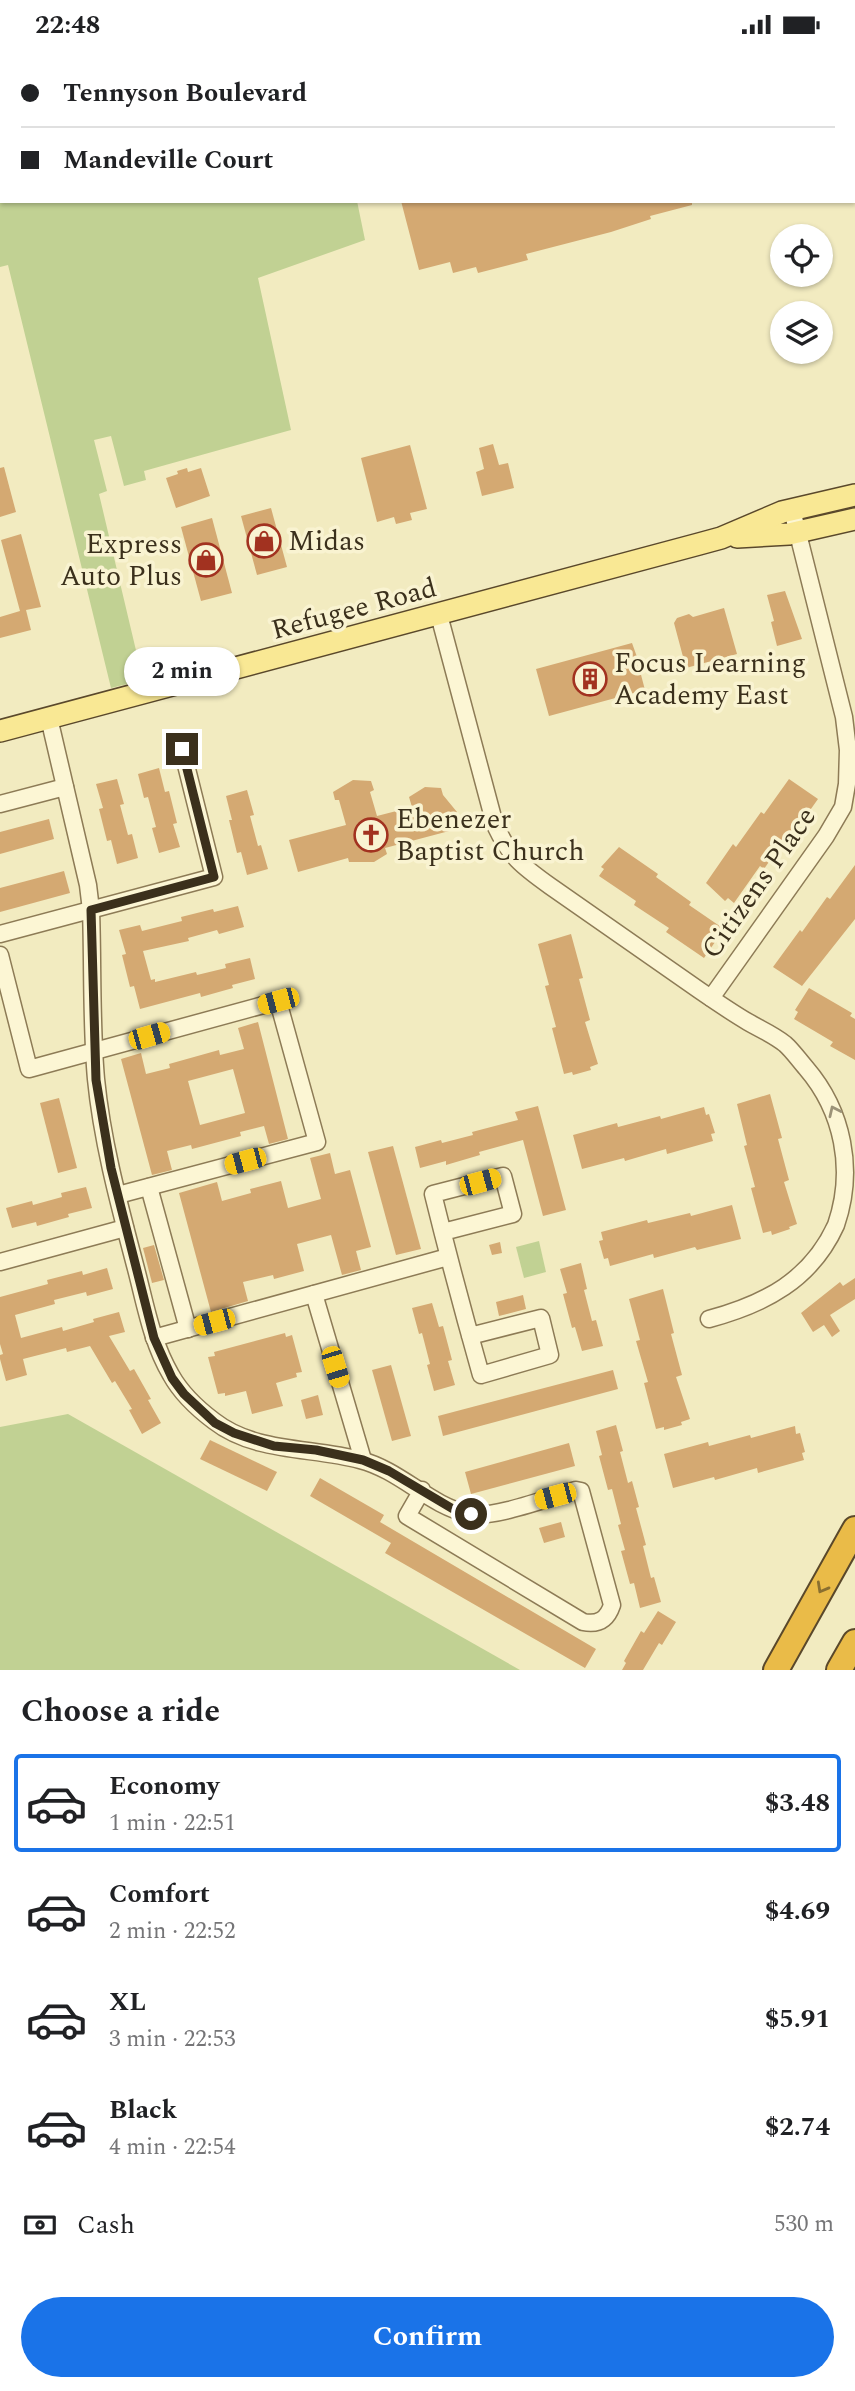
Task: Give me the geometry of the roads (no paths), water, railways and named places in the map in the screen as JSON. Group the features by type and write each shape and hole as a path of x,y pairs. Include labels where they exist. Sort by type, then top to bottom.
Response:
{"highway":[{"path":"776,1670 855,1529"},
{"path":"839,1670 855,1643"}],"main road":[{"name":"Refugee Road","path":"0,731 721,538 792,510 855,495"},
{"name":"Refugee Road","path":"721,538 797,532 855,519"}],"street":[{"name":"Citizens Place","path":"711,998 826,836 843,807 847,784 848,750 843,713 792,510"},
{"name":"Citizens Place","path":"439,615 495,825 506,849 543,881 711,998 785,1044 819,1083 835,1109 844,1134 848,1190 844,1209 832,1234 813,1262 793,1281 744,1310 709,1319"},
{"path":"49,718 88,885 96,1080 111,1168 154,1338 172,1378 184,1394 215,1423 255,1441 274,1446 316,1450 363,1460 389,1471 422,1490 453,1509 471,1514 490,1514 576,1490 581,1491 612,1605 609,1614 602,1621 592,1624 583,1622 407,1516 422,1490"},
{"path":"0,934 214,877 182,749"},
{"path":"0,804 65,786"},
{"path":"0,955 29,1069 278,1001 317,1142 118,1195"},
{"path":"443,1232 513,1214 503,1176 433,1194 448,1257 470,1336 481,1375 550,1355 541,1318 470,1336"},
{"path":"149,1187 188,1329"},
{"path":"0,1262 125,1228"},
{"path":"154,1338 448,1257"},
{"path":"314,1294 363,1460"}],"place":[{"name":"Midas","path":"264,541"},
{"name":"Express Auto Plus","path":"206,560"},
{"name":"Focus Learning Academy East","path":"590,679"},
{"name":"Ebenezer Baptist Church","path":"371,835"}]}
